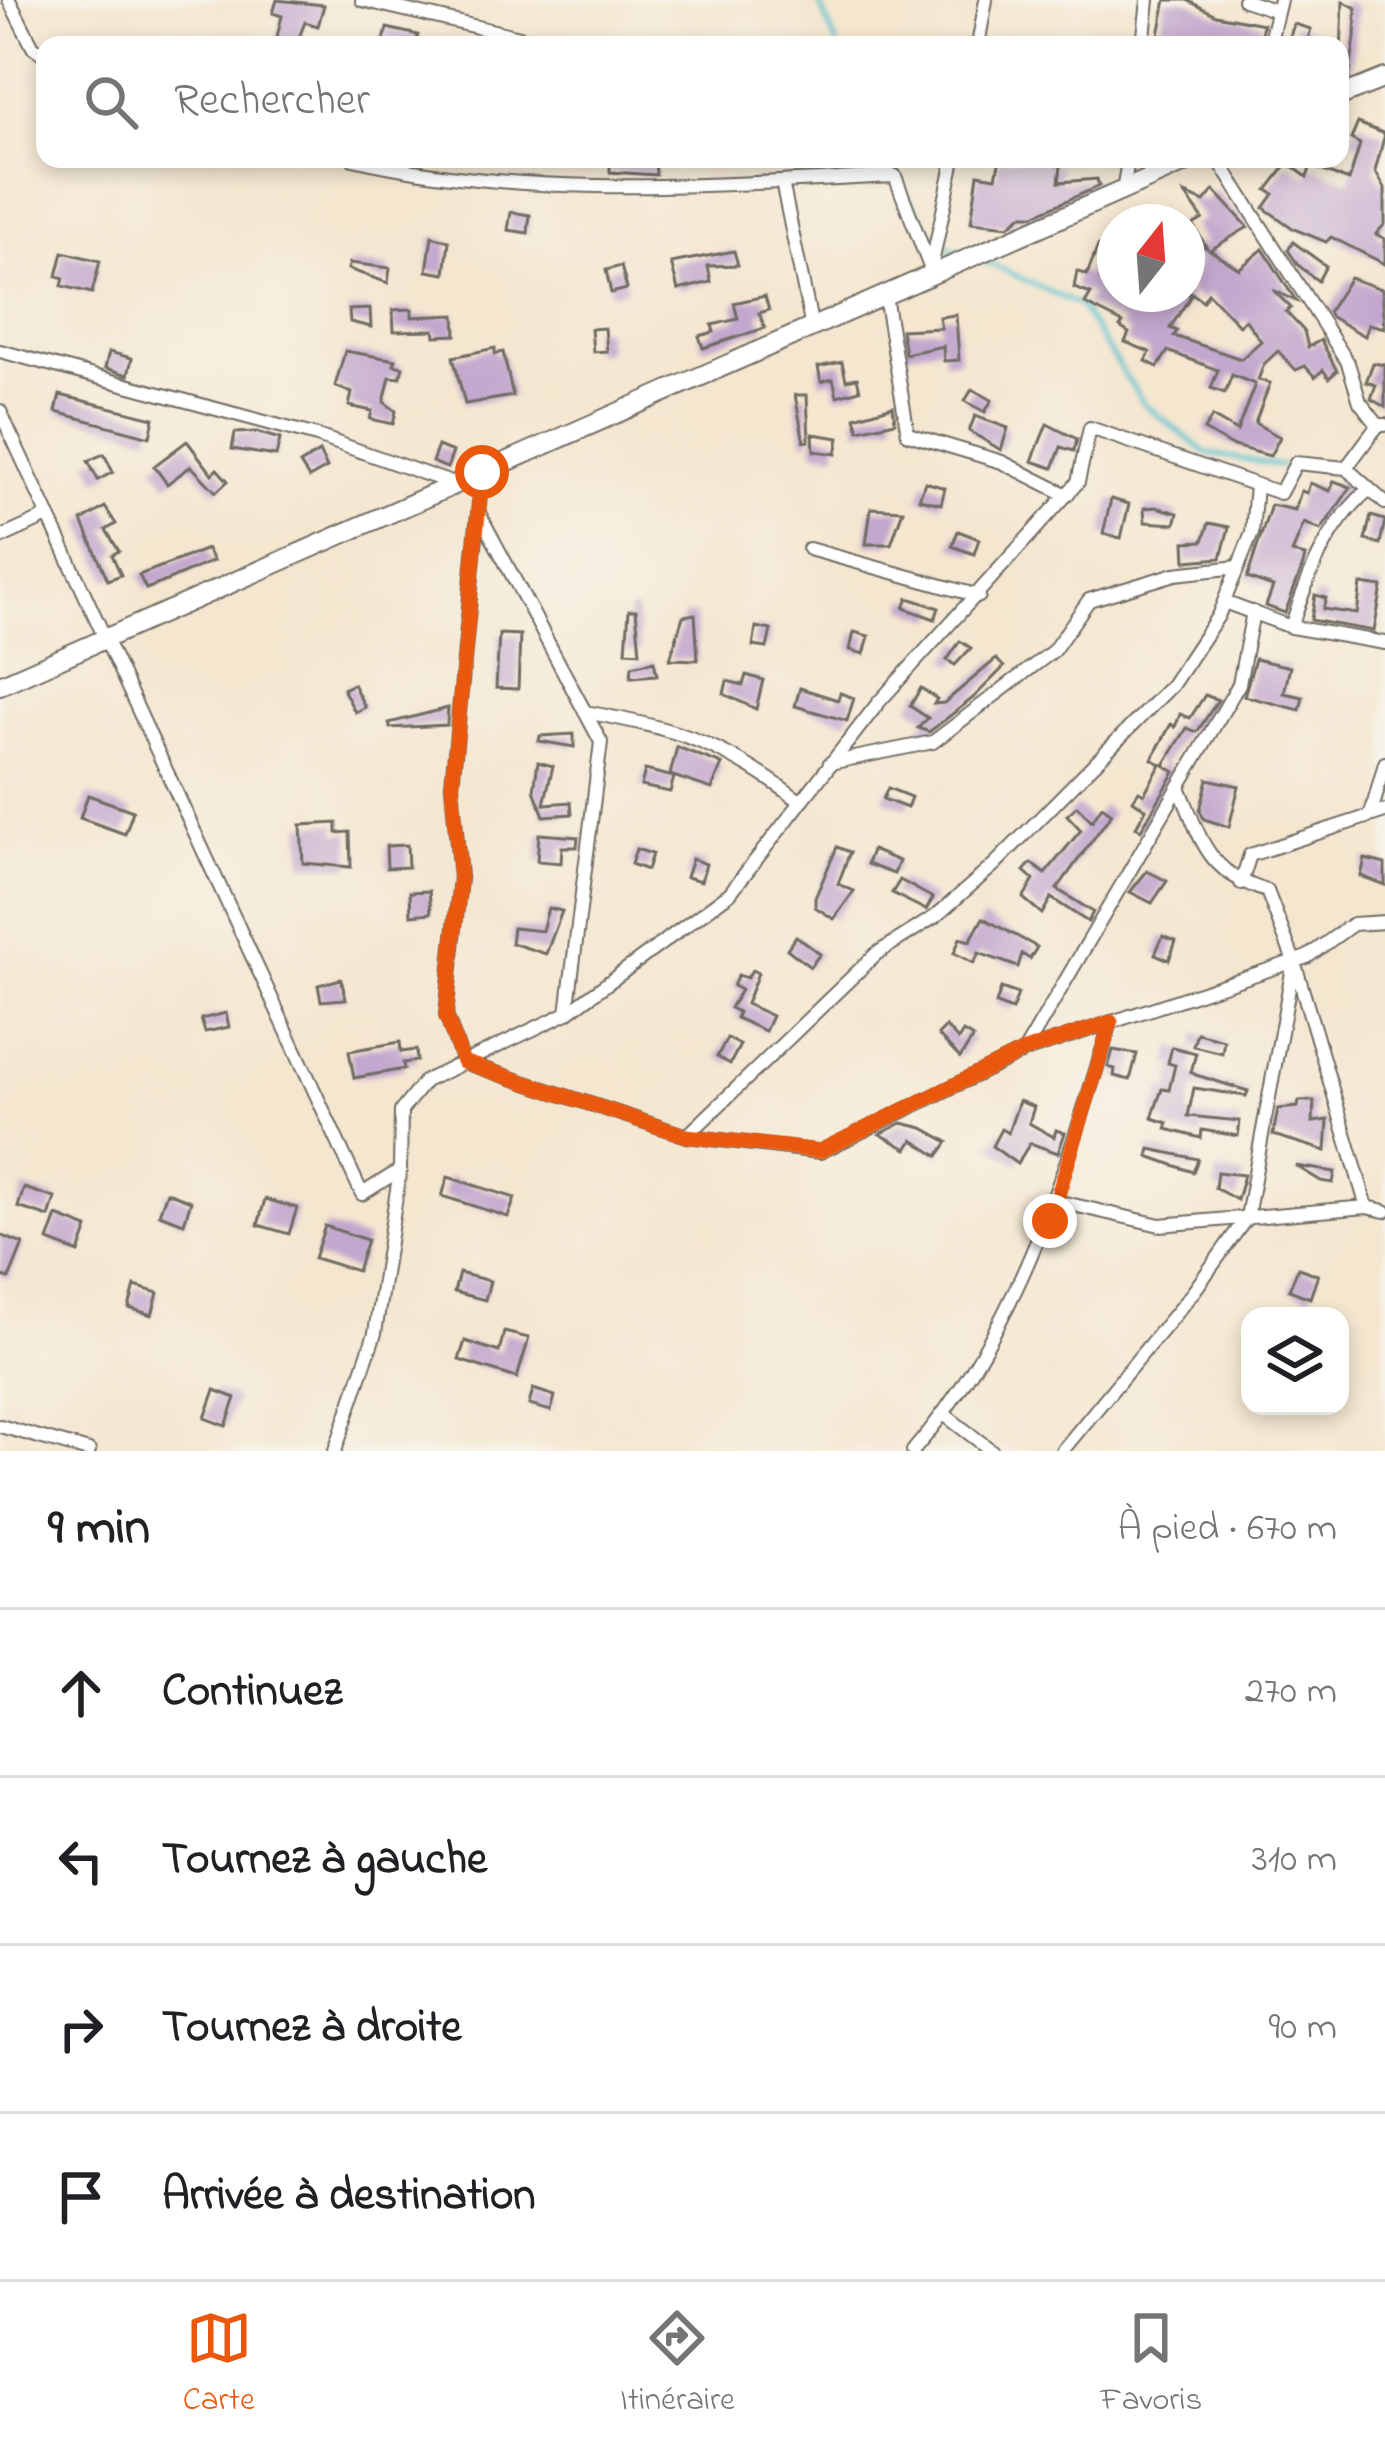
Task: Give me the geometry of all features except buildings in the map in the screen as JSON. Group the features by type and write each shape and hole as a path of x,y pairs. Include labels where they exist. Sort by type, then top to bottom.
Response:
{"main road":[{"path":"1349,92 1385,78"},
{"path":"0,685 1176,168"}],"street":[{"path":"9,0 36,49"},
{"path":"362,0 516,36"},
{"path":"980,36 986,0"},
{"path":"1144,36 1148,0"},
{"path":"1244,0 1279,6 1271,36"},
{"path":"392,168 436,178 551,188 895,176"},
{"path":"878,168 895,176 932,272"},
{"path":"932,272 952,168"},
{"path":"1123,194 1127,168"},
{"path":"1224,168 1348,363 1360,402 1382,425 1346,468"},
{"path":"782,182 812,328"},
{"path":"885,296 908,434 1002,463 1067,495"},
{"path":"0,351 317,436 456,484"},
{"path":"1,416 362,1194 400,1170"},
{"path":"335,1451 375,1333 400,1170 400,1111 425,1081 566,1013 730,893 878,702 1078,482 1090,428 1280,493 1296,463 1346,468 1366,492 1385,503"},
{"path":"463,1062 446,1016 460,878 452,785 482,472"},
{"path":"687,1136 876,954 936,916 1094,770 1172,685 1224,602 1252,533 1256,485"},
{"path":"1291,627 1309,574 1342,514 1366,492"},
{"path":"478,512 601,742 566,1013"},
{"path":"0,538 48,516"},
{"path":"808,549 979,596"},
{"path":"830,763 934,742 1053,651 1089,600 1175,574 1238,567"},
{"path":"1224,602 1291,627 1385,643"},
{"path":"1024,1051 1239,684 1253,613"},
{"path":"585,712 672,728 738,756 800,801"},
{"path":"1241,883 1250,855 1378,813 1385,763"},
{"path":"1179,787 1209,860 1241,883 1267,891 1294,961 1367,1207"},
{"path":"463,1062 687,1136 820,1151 1024,1051 1294,961 1354,924 1385,922"},
{"path":"1062,1451 1194,1291 1247,1217 1294,961"},
{"path":"913,1451 967,1381 1056,1201 1111,1022"},
{"path":"1056,1201 1160,1225 1367,1207 1385,1211"},
{"path":"944,1415 992,1451"},
{"path":"0,1426 89,1451"}],"waterway":[{"path":"818,0 833,36"},
{"path":"908,195 933,236"},
{"path":"940,244 963,253"},
{"path":"980,259 1078,305 1144,404 1206,453 1282,466"}],"route":[{"path":"482,472 452,785 460,878 446,1016 463,1062 687,1136 820,1151 1024,1051 1111,1022 1050,1221"}]}
